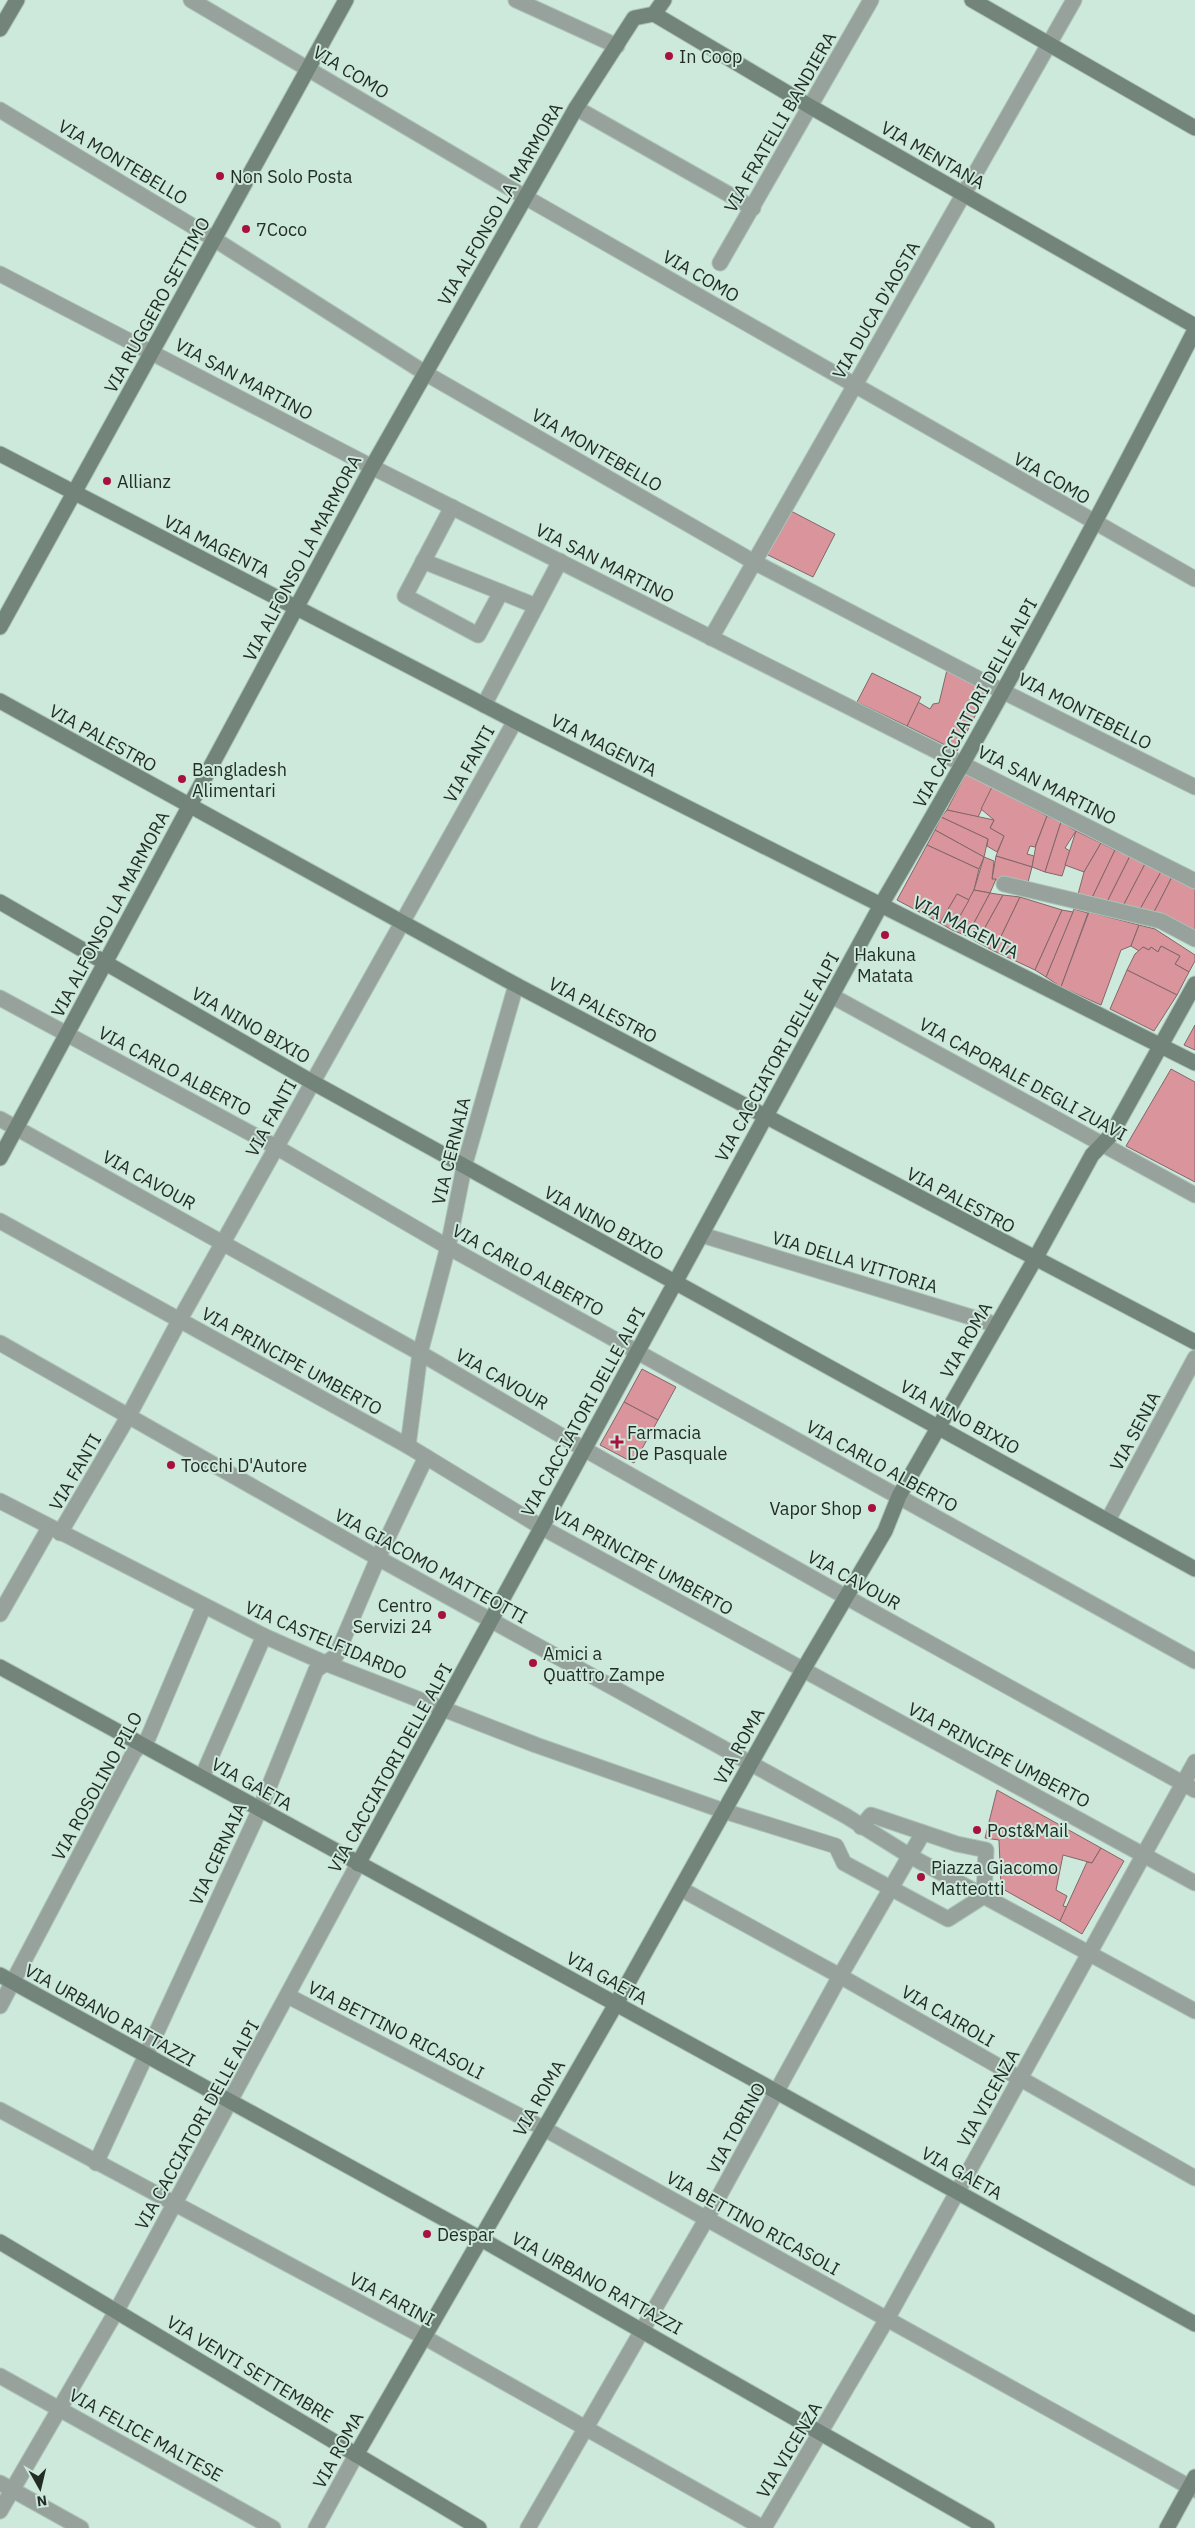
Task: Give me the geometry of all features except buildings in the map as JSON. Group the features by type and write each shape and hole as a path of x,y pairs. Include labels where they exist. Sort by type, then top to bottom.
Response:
{"street":[{"path":"0,28 17,0"},
{"name":"VIA COMO","path":"191,0 525,197 1195,579"},
{"name":"VIA RUGGERO SETTIMO","path":"0,628 346,0"},
{"path":"516,0 617,46"},
{"path":"654,14 664,0"},
{"name":"VIA FRATELLI BANDIERA","path":"720,262 871,0"},
{"path":"972,0 1195,128"},
{"name":"VIA DUCA D'AOSTA","path":"711,638 1074,0"},
{"name":"VIA ALFONSO LA MARMORA","path":"0,1158 372,467 525,197 576,108 634,18 654,14"},
{"name":"VIA MENTANA","path":"654,14 1195,328"},
{"path":"576,108 752,208"},
{"name":"VIA MONTEBELLO","path":"0,110 214,239 425,373 754,562 1004,692 1195,787"},
{"name":"VIA SAN MARTINO","path":"0,274 372,467 1195,881"},
{"name":"VIA CACCIATORI DELLE ALPI","path":"0,2511 6,2487 60,2409 117,2310 358,1864 445,1709 541,1527 881,905 964,764 1096,524 1195,328"},
{"name":"VIA MAGENTA","path":"0,454 515,721 1195,1063"},
{"path":"452,507 404,596 478,635 501,592"},
{"path":"423,560 536,606"},
{"path":"484,705 560,561"},
{"name":"VIA PALESTRO","path":"0,701 516,986 1195,1342"},
{"name":"VIA FANTI","path":"0,1614 128,1416 312,1082 515,721"},
{"path":"1004,884 1161,922 1195,939"},
{"name":"VIA NINO BIXIO","path":"0,902 312,1082 464,1167 1195,1569"},
{"name":"VIA ROMA","path":"316,2528 543,2128 616,2004 802,1670 885,1531 899,1496 1035,1259 1092,1155 1111,1135 1195,984"},
{"name":"VIA CERNAIA","path":"408,1446 420,1352 448,1247 464,1167 516,986"},
{"name":"VIA CAPORALE DEGLI ZUAVI","path":"832,996 1195,1195"},
{"name":"VIA CARLO ALBERTO","path":"0,998 276,1148 637,1353 1195,1661"},
{"name":"VIA CAVOUR","path":"0,1119 420,1352 584,1449 1189,1787"},
{"name":"VIA PRINCIPE UMBERTO","path":"0,1220 179,1321 426,1456 541,1527 1195,1882"},
{"name":"VIA DELLA VITTORIA","path":"702,1235 997,1325"},
{"name":"VIA GIACOMO MATTEOTTI","path":"0,1343 378,1558 846,1816 910,1856 989,1898"},
{"name":"VIA SENIA","path":"1108,1520 1195,1358"},
{"name":"VIA CERNAIA","path":"96,2163 260,1809 316,1670 336,1656 378,1558 426,1456"},
{"name":"VIA CASTELFIDARDO","path":"0,1501 264,1636 325,1663 536,1745 724,1811 836,1846 844,1863 887,1894"},
{"name":"VIA ROSOLINO PILO","path":"0,2006 7,1978 134,1752 148,1738 204,1606"},
{"path":"202,1777 264,1636"},
{"name":"VIA GAETA","path":"0,1667 141,1746 202,1777 777,2092 1195,2324"},
{"name":"VIA VICENZA","path":"763,2528 887,2319 1145,1855 1189,1787 1195,1762"},
{"path":"861,1827 871,1815 957,1844 986,1850 989,1898"},
{"name":"VIA TORINO","path":"528,2528 584,2428 707,2218 840,1976 923,1833"},
{"name":"VIA CAIROLI","path":"681,1889 840,1976 1195,2178"},
{"path":"887,1894 948,1919 989,1898"},
{"path":"989,1898 1195,2011"},
{"name":"VIA URBANO RATTAZZI","path":"7,1978 230,2103 481,2239 987,2528"},
{"name":"VIA BETTINO RICASOLI","path":"288,1996 543,2128 887,2319 1193,2485"},
{"name":"VIA FARINI","path":"0,2110 424,2337 763,2528"},
{"name":"VIA VENTI SETTEMBRE","path":"0,2242 480,2528"},
{"name":"VIA FELICE MALTESE","path":"0,2376 273,2528"},
{"path":"1167,2528 1193,2485"},
{"path":"6,2487 81,2528"}],"place":[{"name":"In Coop","path":"669,56"},
{"name":"Non Solo Posta","path":"220,176"},
{"name":"7Coco","path":"246,229"},
{"name":"Allianz","path":"107,481"},
{"name":"Bangladesh Alimentari","path":"182,779"},
{"name":"Hakuna Matata","path":"885,935"},
{"name":"Farmacia De Pasquale","path":"617,1442"},
{"name":"Tocchi D'Autore","path":"171,1465"},
{"name":"Vapor Shop","path":"872,1508"},
{"name":"Centro Servizi 24","path":"442,1615"},
{"name":"Amici a Quattro Zampe","path":"533,1663"},
{"name":"Post&Mail","path":"977,1830"},
{"name":"Piazza Giacomo Matteotti","path":"921,1877"},
{"name":"Despar","path":"427,2234"}]}
